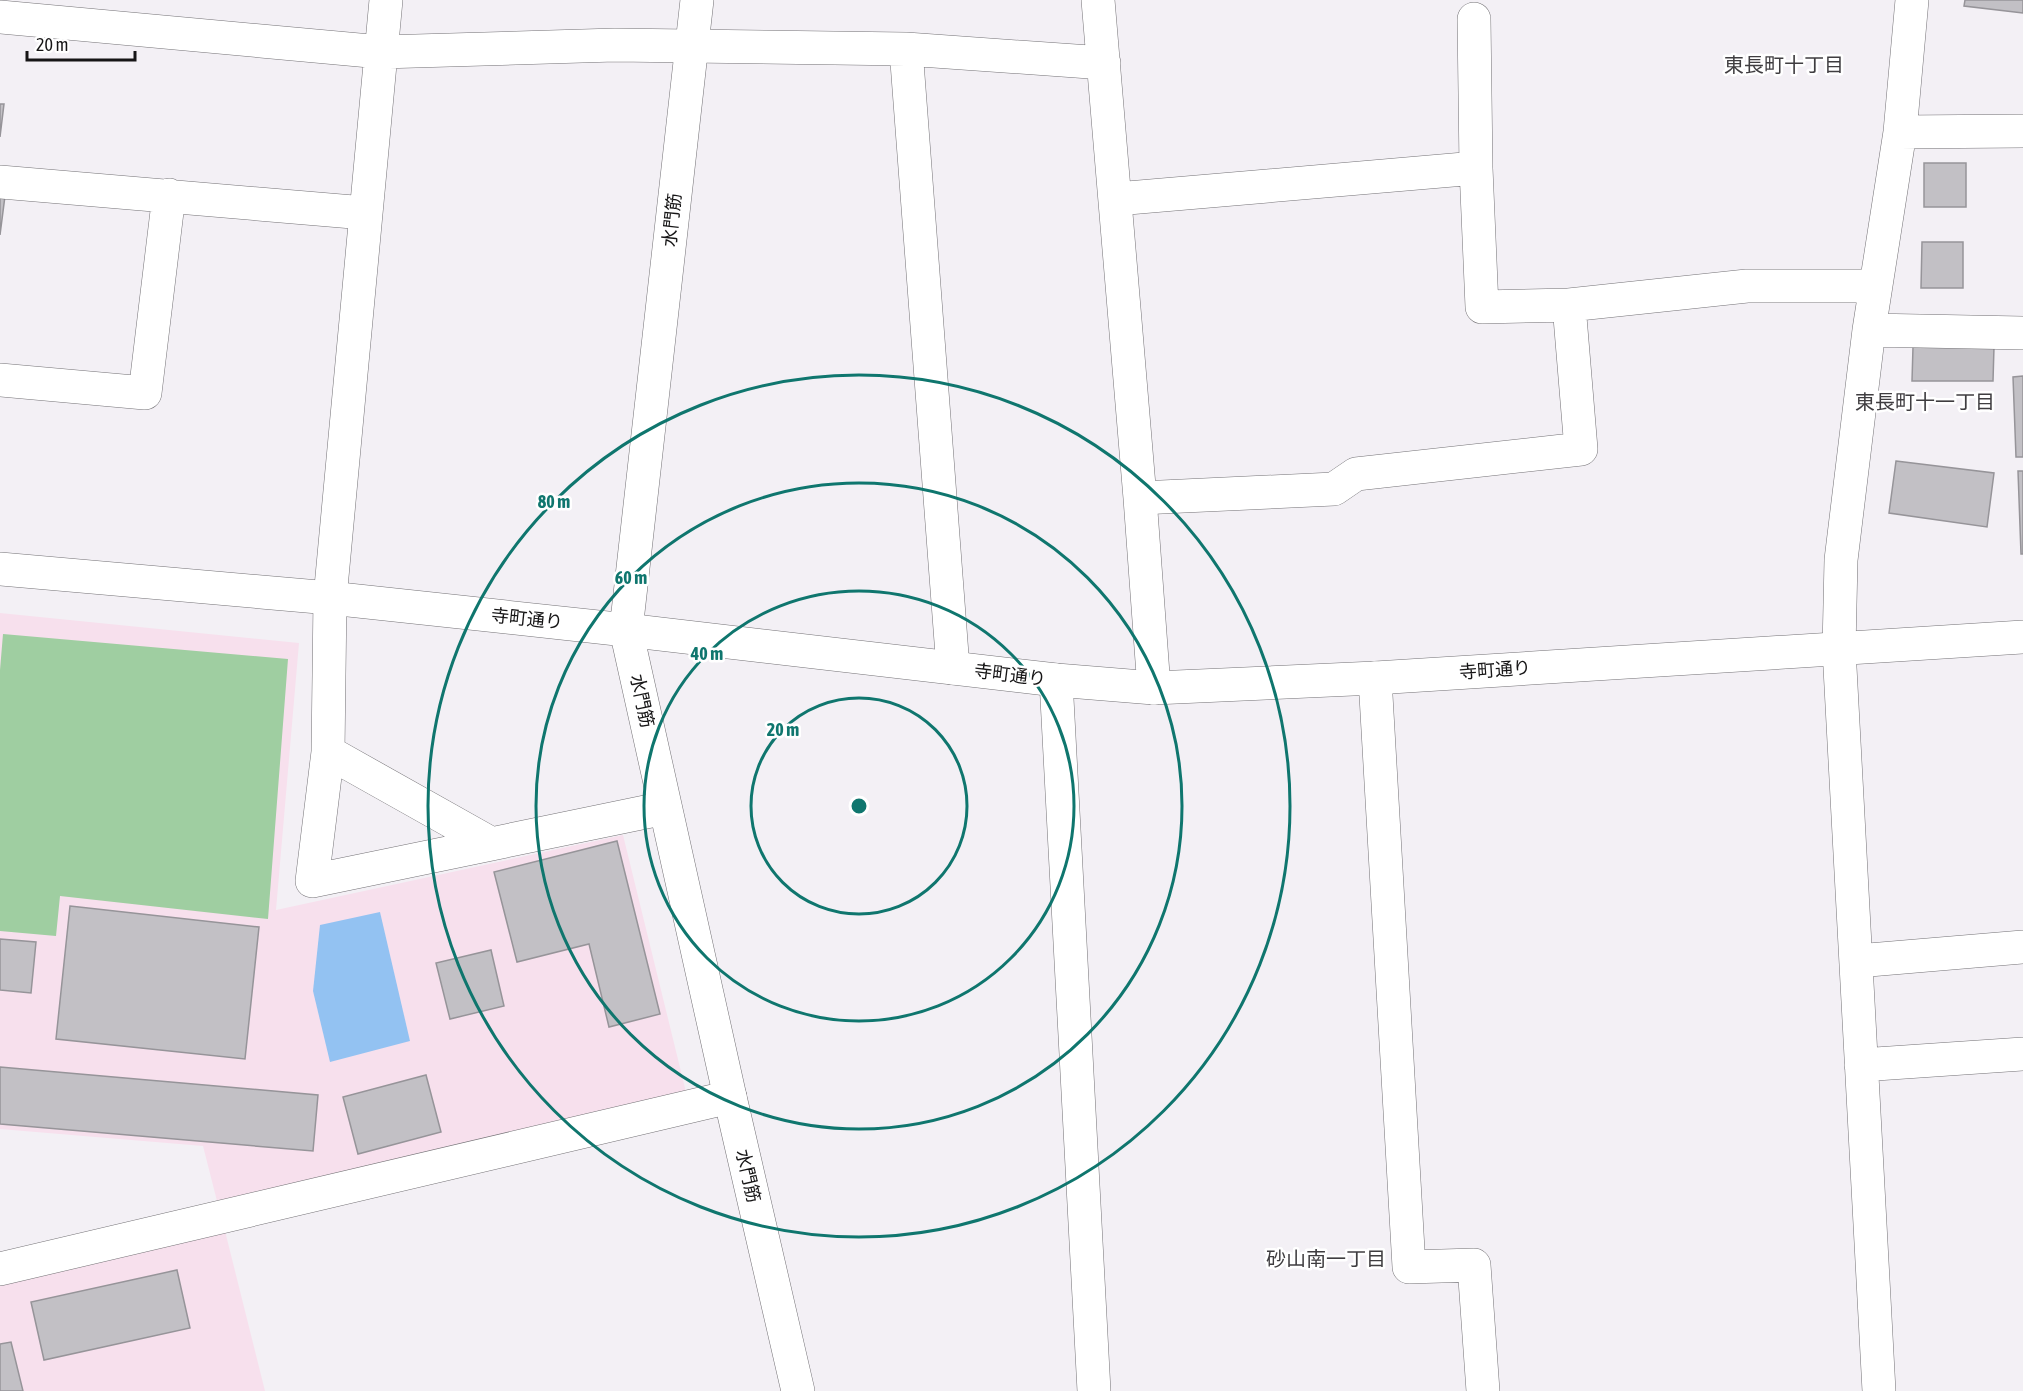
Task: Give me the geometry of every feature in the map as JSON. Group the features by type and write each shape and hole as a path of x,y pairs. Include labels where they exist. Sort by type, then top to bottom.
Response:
{"street":[{"path":"386,0 330,598 328,752 312,881 665,808"},
{"name":"水門筋","path":"697,0 626,630 798,1391"},
{"path":"1098,0 1116,198 1154,688"},
{"path":"1879,1391 1839,649 1841,560 1869,330 1900,132 1912,0"},
{"path":"0,17 381,52 615,45 906,49 1104,63"},
{"path":"1474,19 1476,168 1482,307 1569,305 1747,286 1876,286"},
{"path":"906,49 953,668"},
{"path":"1900,132 2023,131"},
{"path":"1116,198 1476,168"},
{"path":"0,182 365,213"},
{"path":"0,380 146,393 169,195"},
{"path":"1140,498 1334,489 1356,474 1581,449 1569,305"},
{"path":"1869,330 2023,333"},
{"name":"寺町通り","path":"0,569 330,598 1056,680 1154,688 1375,678 2023,637"},
{"path":"1375,678 1409,1267 1474,1265 1483,1391"},
{"path":"1056,680 1094,1391"},
{"path":"328,752 490,843"},
{"path":"1857,961 2023,947"},
{"path":"1861,1065 2023,1053"},
{"path":"0,1269 730,1097"}],"shaded area":[{"path":"0,613 299,643 276,910 623,835 686,1092 217,1201 203,1146 0,1129"},
{"path":"225,1231 265,1391 0,1391 0,1285"}],"green space":[{"path":"3,634 288,659 268,919 60,896 56,936 0,931 0,670"}],"water":[{"path":"380,912 410,1041 330,1062 313,991 320,925"}],"building":[{"path":"1965,0 2023,0 2023,13 1964,6"},
{"path":"0,104 4,104 0,137"},
{"path":"1924,163 1966,163 1966,207 1924,207"},
{"path":"0,196 5,196 0,235"},
{"path":"1922,242 1963,242 1963,288 1921,288"},
{"path":"1913,347 1994,347 1993,381 1912,381"},
{"path":"2023,376 2023,457 2016,457 2013,377"},
{"path":"1896,461 1994,473 1987,527 1889,513"},
{"path":"2018,471 2023,471 2023,554 2021,554"},
{"path":"617,841 660,1014 609,1027 589,944 517,962 494,872"},
{"path":"70,906 259,927 245,1059 56,1039"},
{"path":"0,939 36,942 31,993 0,990"},
{"path":"491,950 504,1006 450,1019 436,963"},
{"path":"0,1067 318,1095 313,1151 0,1124"},
{"path":"426,1075 441,1132 358,1154 343,1097"},
{"path":"177,1270 190,1328 44,1360 31,1302"},
{"path":"11,1342 23,1391 0,1391 0,1344"}],"district":[{"name":"東長町十丁目","path":"1784,65"},
{"name":"東長町十一丁目","path":"1925,402"},
{"name":"砂山南一丁目","path":"1326,1259"}]}
